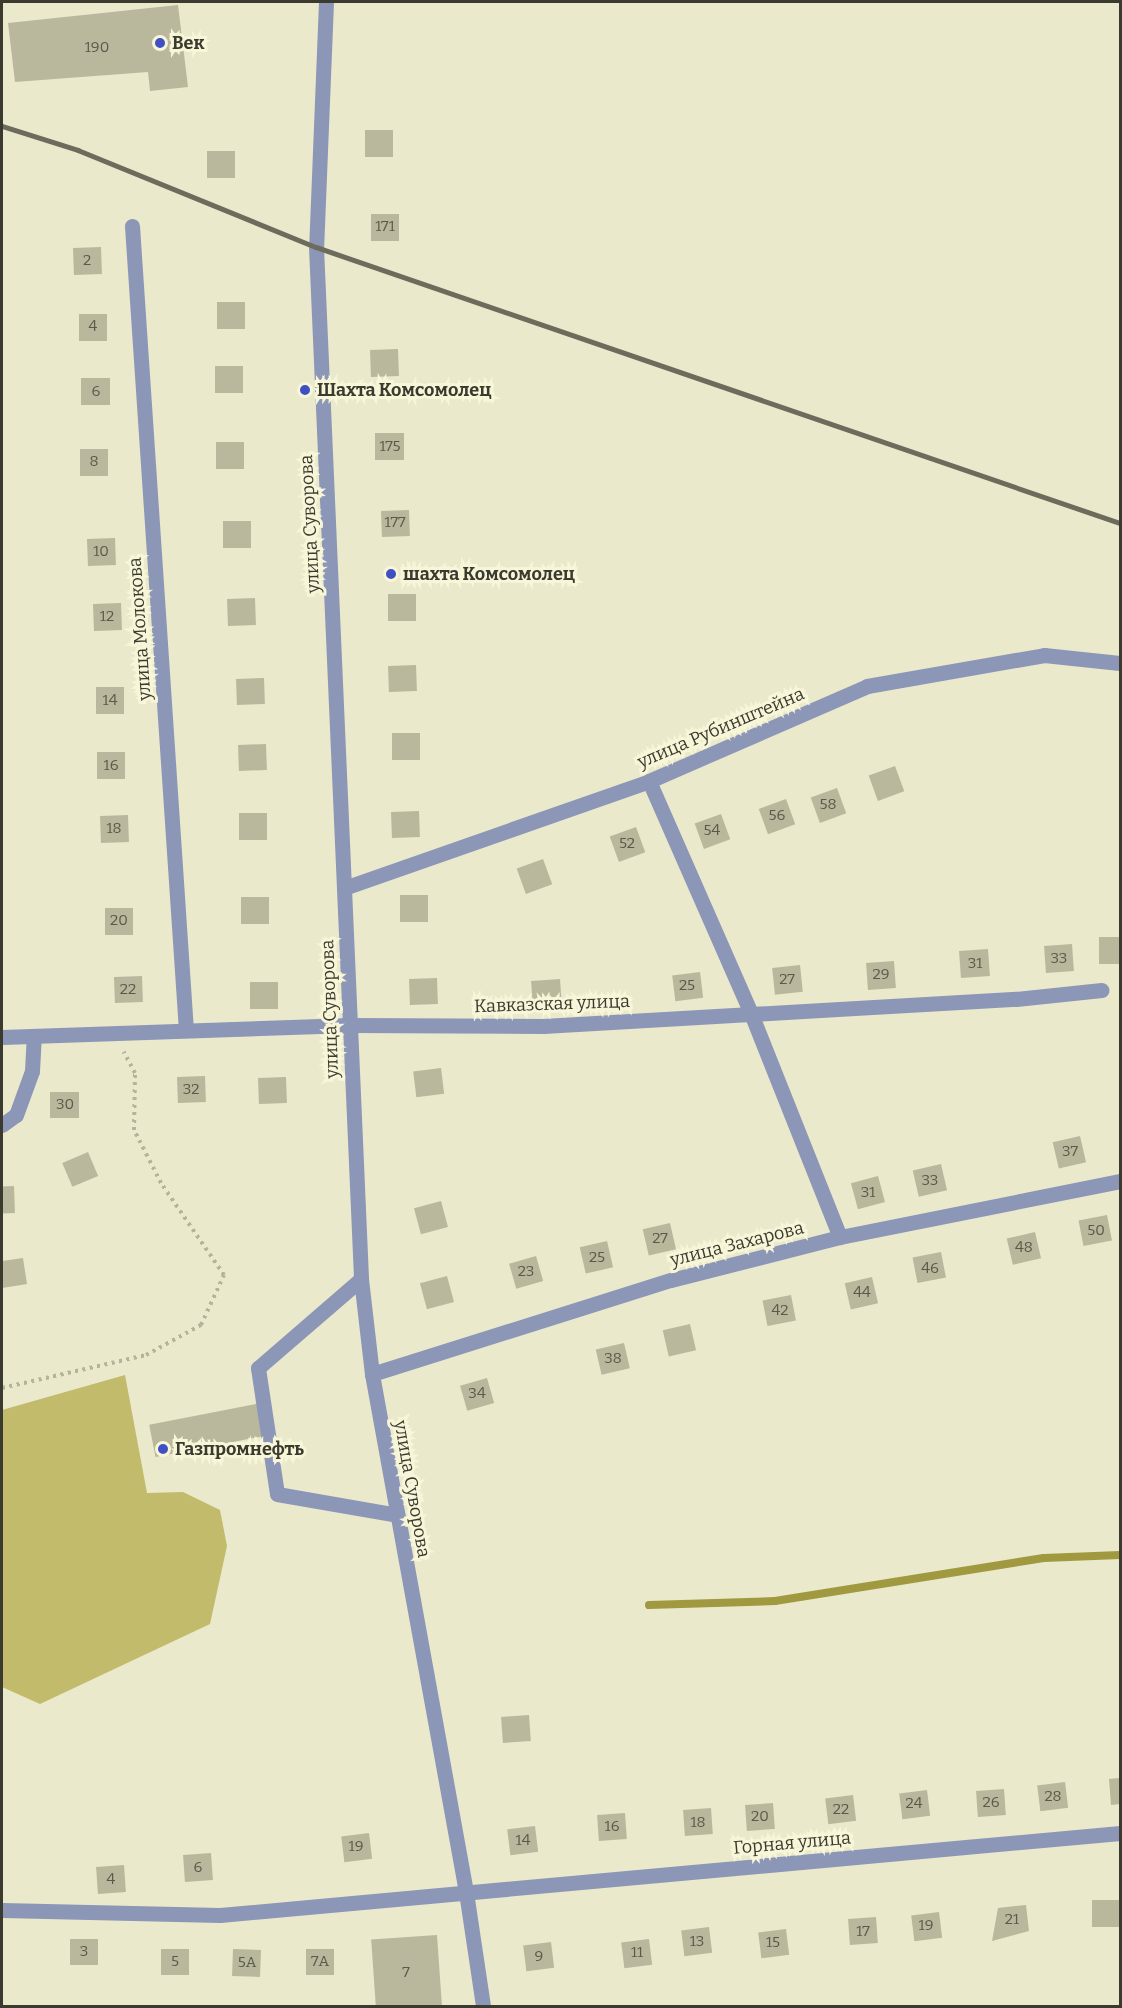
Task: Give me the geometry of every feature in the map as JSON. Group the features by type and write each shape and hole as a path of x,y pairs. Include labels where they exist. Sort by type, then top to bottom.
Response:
{"street":[{"name":"улица Суворова","path":"326,2 316,247 347,887 349,1025 361,1279 372,1374 466,1892 483,2007"},
{"name":"улица Молокова","path":"132,226 186,1030"},
{"name":"улица Рубинштейна","path":"347,887 649,781 867,686 1044,655 1120,663"},
{"path":"649,781 752,1016 840,1238"},
{"name":"Кавказская улица","path":"2,1037 349,1025 543,1026 752,1016 1016,999 1102,990"},
{"path":"2,1125 16,1115 32,1071 34,1036"},
{"name":"улица Захарова","path":"372,1374 671,1280 840,1238 1120,1181"},
{"path":"361,1279 258,1368 278,1494 397,1515"},
{"name":"Горная улица","path":"2,1910 220,1915 1120,1833"}],"path":[{"path":"2,1388 146,1355 201,1325 224,1275 161,1183 134,1130 135,1073 114,1032"}],"shaded area":[{"path":"125,1375 147,1493 183,1492 220,1510 227,1546 210,1624 40,1704 2,1687 2,1410"}],"building":[{"path":"178,5 188,87 150,91 148,72 15,82 8,23"},
{"path":"365,130 393,130 393,157 365,157"},
{"path":"207,151 235,151 235,178 207,178"},
{"path":"371,214 399,214 399,241 371,241"},
{"path":"101,247 102,274 74,275 73,248"},
{"path":"217,302 245,302 245,329 217,329"},
{"path":"79,314 107,314 107,341 79,341"},
{"path":"398,349 399,376 371,377 370,350"},
{"path":"215,366 243,366 243,393 215,393"},
{"path":"81,378 110,378 110,405 81,405"},
{"path":"375,433 404,433 404,460 375,460"},
{"path":"216,442 244,442 244,469 216,469"},
{"path":"80,449 108,449 108,476 80,476"},
{"path":"409,510 410,536 382,537 381,511"},
{"path":"223,521 251,521 251,548 223,548"},
{"path":"115,538 116,565 88,566 87,539"},
{"path":"388,594 416,594 416,621 388,621"},
{"path":"255,598 256,625 228,626 227,599"},
{"path":"121,603 122,630 94,631 93,604"},
{"path":"416,665 417,691 389,692 388,666"},
{"path":"264,678 265,704 237,705 236,679"},
{"path":"96,687 124,687 124,714 96,714"},
{"path":"392,733 420,733 420,760 392,760"},
{"path":"266,744 267,770 239,771 238,745"},
{"path":"97,752 125,752 125,779 97,779"},
{"path":"895,766 904,791 878,801 869,776"},
{"path":"837,788 846,813 820,823 811,798"},
{"path":"786,799 795,824 768,834 759,809"},
{"path":"419,811 420,837 392,838 391,812"},
{"path":"239,813 267,813 267,840 239,840"},
{"path":"721,814 730,839 704,849 695,824"},
{"path":"128,815 129,842 101,843 100,816"},
{"path":"636,827 645,852 619,862 610,837"},
{"path":"543,859 552,884 526,894 517,869"},
{"path":"400,895 428,895 428,922 400,922"},
{"path":"241,897 269,897 269,924 241,924"},
{"path":"105,908 133,908 133,935 105,935"},
{"path":"1099,937 1120,937 1120,964 1099,964"},
{"path":"1072,944 1074,971 1046,973 1044,946"},
{"path":"988,949 990,976 961,978 959,951"},
{"path":"894,961 896,988 868,990 866,963"},
{"path":"800,965 803,992 775,995 772,968"},
{"path":"700,972 703,998 675,1001 672,975"},
{"path":"142,976 143,1002 115,1003 114,977"},
{"path":"437,978 438,1004 410,1005 409,979"},
{"path":"560,979 562,1005 533,1007 531,981"},
{"path":"250,982 278,982 278,1009 250,1009"},
{"path":"441,1068 444,1094 416,1097 413,1071"},
{"path":"205,1076 206,1102 178,1103 177,1077"},
{"path":"286,1077 287,1103 259,1104 258,1078"},
{"path":"50,1092 79,1092 79,1118 50,1118"},
{"path":"1080,1136 1086,1162 1059,1169 1053,1142"},
{"path":"88,1152 98,1176 72,1187 62,1163"},
{"path":"941,1164 947,1190 919,1197 913,1171"},
{"path":"878,1176 885,1202 858,1209 851,1183"},
{"path":"2,1186 14,1186 15,1213 3,1213"},
{"path":"441,1201 448,1227 421,1234 414,1208"},
{"path":"1107,1215 1112,1241 1083,1246 1079,1221"},
{"path":"670,1223 676,1249 649,1256 643,1229"},
{"path":"1035,1232 1041,1258 1013,1265 1007,1239"},
{"path":"607,1241 613,1267 586,1274 580,1247"},
{"path":"941,1252 946,1278 917,1283 913,1258"},
{"path":"536,1256 543,1281 516,1289 509,1264"},
{"path":"23,1258 27,1284 2,1288 2,1261"},
{"path":"447,1276 454,1302 427,1309 420,1283"},
{"path":"872,1277 878,1303 851,1310 845,1283"},
{"path":"791,1295 796,1321 767,1326 763,1301"},
{"path":"690,1324 696,1350 669,1357 663,1330"},
{"path":"624,1343 630,1368 602,1375 596,1350"},
{"path":"487,1378 494,1403 467,1411 460,1386"},
{"path":"266,1402 272,1434 155,1457 149,1425"},
{"path":"529,1715 531,1741 503,1743 501,1717"},
{"path":"1120,1778 1120,1804 1111,1805 1109,1779"},
{"path":"1065,1782 1068,1808 1040,1811 1037,1785"},
{"path":"1004,1789 1006,1815 978,1817 976,1791"},
{"path":"927,1790 930,1816 902,1819 899,1793"},
{"path":"853,1795 856,1821 828,1824 825,1798"},
{"path":"773,1803 775,1829 747,1831 745,1805"},
{"path":"711,1808 713,1834 685,1836 683,1810"},
{"path":"625,1813 627,1839 599,1841 597,1815"},
{"path":"535,1826 538,1852 510,1855 507,1829"},
{"path":"369,1833 372,1859 344,1862 341,1836"},
{"path":"211,1853 213,1880 185,1882 183,1855"},
{"path":"124,1865 126,1892 98,1894 96,1867"},
{"path":"1092,1900 1120,1900 1120,1927 1092,1927"},
{"path":"1026,1905 1029,1931 992,1941 998,1908"},
{"path":"939,1912 942,1938 914,1941 911,1915"},
{"path":"876,1917 878,1943 850,1945 848,1919"},
{"path":"709,1927 712,1953 684,1956 681,1930"},
{"path":"786,1929 789,1955 761,1958 758,1932"},
{"path":"437,1935 442,2006 376,2006 371,1940"},
{"path":"70,1939 98,1939 98,1965 70,1965"},
{"path":"649,1939 652,1965 624,1968 621,1942"},
{"path":"551,1942 554,1968 526,1971 523,1945"},
{"path":"161,1949 189,1949 189,1975 161,1975"},
{"path":"233,1949 261,1950 260,1977 232,1976"},
{"path":"306,1949 334,1949 334,1975 306,1975"}],"waterway":[{"path":"649,1605 775,1601 1044,1558 1120,1555"}],"railway":[{"path":"2,126 78,150 316,247 1120,523"}],"place":[{"name":"Век","path":"160,43"},
{"name":"Шахта Комсомолец","path":"305,390"},
{"name":"шахта Комсомолец","path":"391,574"},
{"name":"Газпромнефть","path":"163,1449"}]}
